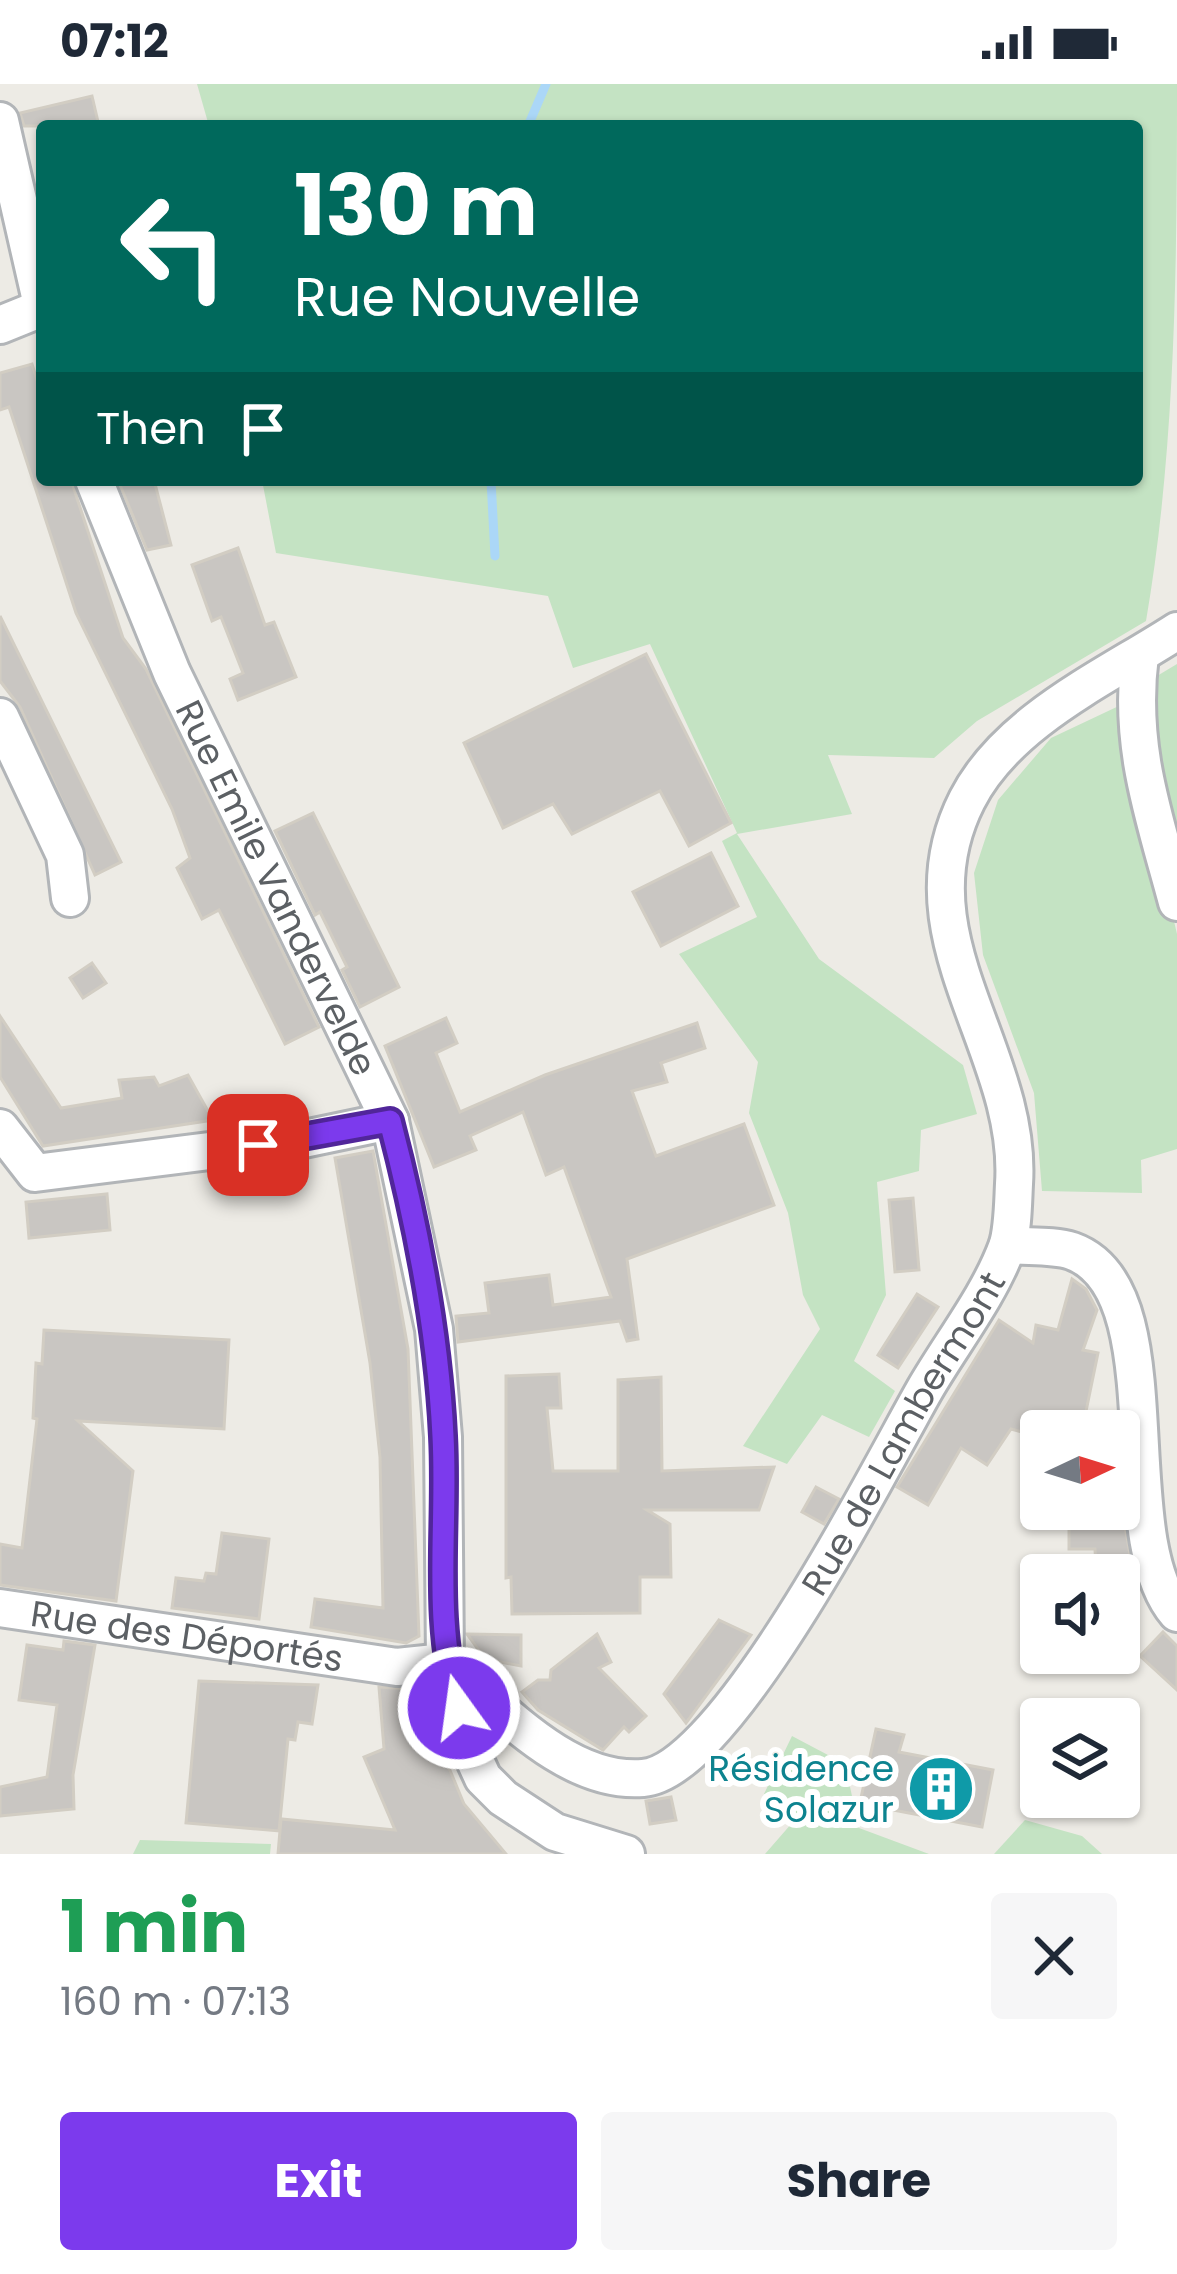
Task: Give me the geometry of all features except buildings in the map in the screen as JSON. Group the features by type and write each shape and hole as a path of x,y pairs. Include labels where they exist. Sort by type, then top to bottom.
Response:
{"street":[{"path":"0,121 36,280"},
{"path":"0,325 36,309"},
{"name":"Rue Emile Vandervelde","path":"96,486 172,673 390,1121 434,1328 443,1438 445,1663 483,1778 555,1832 626,1854"},
{"path":"1008,1245 1015,1138 1006,1094 950,943 945,877 966,801 992,764 1030,726 1177,631"},
{"path":"1140,656 1133,703 1136,749 1177,902"},
{"path":"0,717 65,855 70,898"},
{"path":"0,1128 35,1173 190,1156 390,1121"},
{"name":"Rue de Lambermont","path":"445,1663 571,1764 605,1776 647,1779 694,1750 794,1622 1008,1245 1072,1251 1099,1266 1120,1288 1143,1366 1152,1541 1161,1583 1177,1613"},
{"name":"Rue des Déportés","path":"0,1608 397,1667 445,1663"}],"green space":[{"path":"197,84 1177,84 1169,421 1146,621 977,721 934,758 828,755 852,814 737,834 819,959 963,1065 977,1114 921,1130 919,1171 877,1182 886,1295 854,1361 895,1391 869,1437 822,1415 787,1464 743,1446 820,1329 803,1295 788,1213 749,1113 758,1062 679,954 757,917 722,841 737,833 650,644 573,668 548,596 276,553 263,486 1143,486 1143,120 207,120"},
{"path":"1177,664 1177,844 1153,741 1157,676"},
{"path":"1123,704 1177,934 1177,1149 1141,1160 1142,1193 1042,1191 1034,1093 983,955 974,873 998,800 1051,738"},
{"path":"792,1736 845,1764 859,1828 929,1854 765,1854 799,1815 764,1794"},
{"path":"1025,1820 1082,1836 1102,1854 994,1854"},
{"path":"140,1840 271,1844 270,1854 133,1854"}],"waterway":[{"path":"531,120 546,84"},
{"path":"491,486 495,556"}],"place":[{"name":"Résidence Solazur","path":"941,1789"}],"route":[{"path":"258,1145 390,1121 434,1328 443,1438 445,1663 459,1708"}]}
